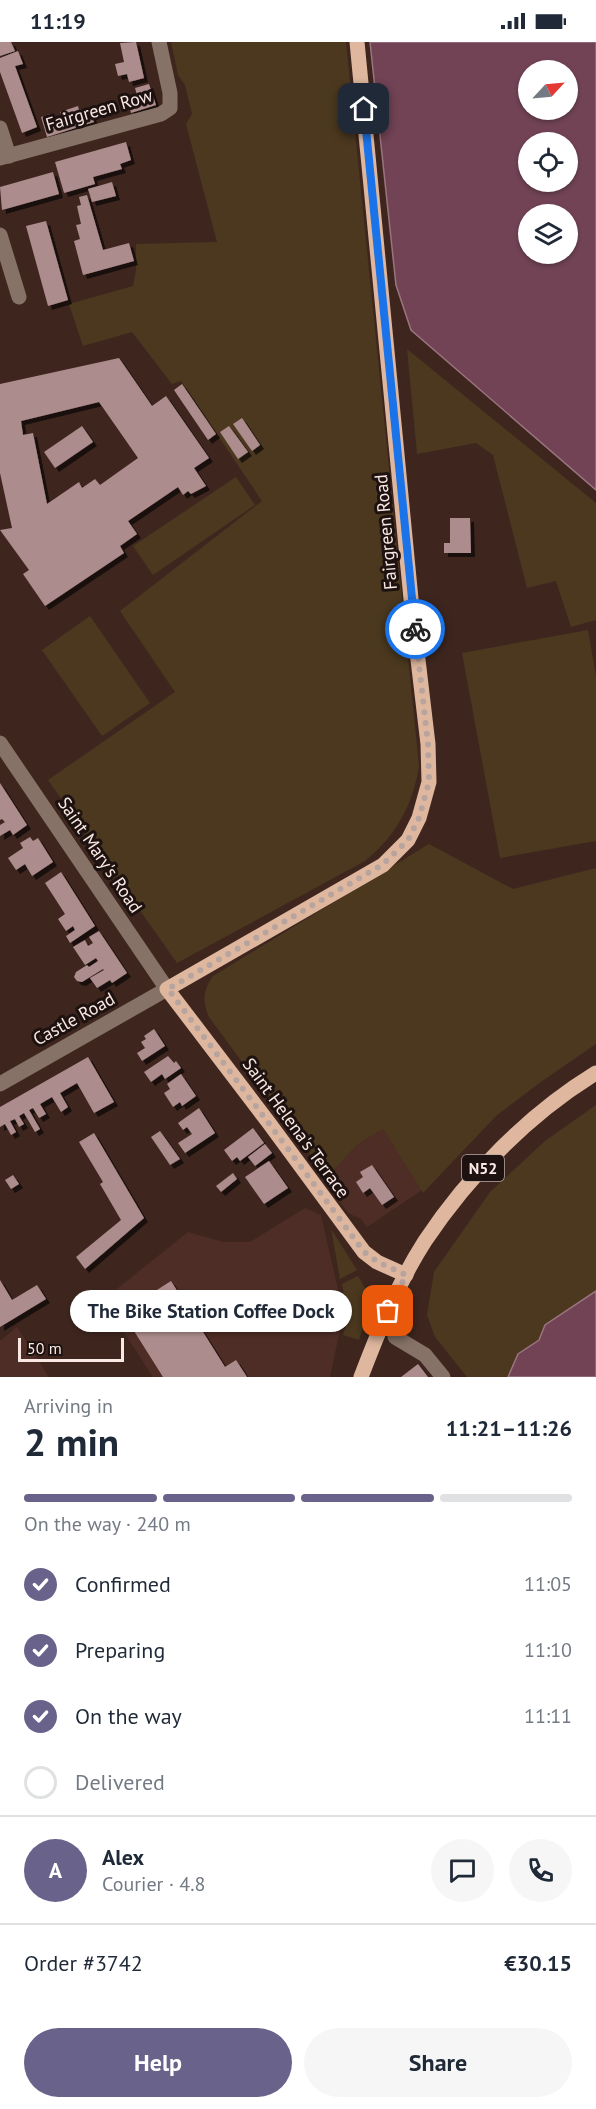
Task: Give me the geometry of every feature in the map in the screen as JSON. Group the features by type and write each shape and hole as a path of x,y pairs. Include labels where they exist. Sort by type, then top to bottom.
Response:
{"main road":[{"name":"Fairgreen Road","path":"168,989 382,865 408,840 419,818 429,782 428,744 412,609 357,42"},
{"name":"Saint Helena's Terrace","path":"168,989 364,1252 378,1262 406,1275"},
{"name":"N52","path":"361,1377 378,1331 398,1290 424,1243 446,1212 484,1167 524,1128 561,1096 596,1072"}],"street":[{"name":"Fairgreen Row","path":"5,157 161,114 170,108 170,93 159,42"},
{"path":"0,128 5,157"},
{"path":"0,235 20,297"},
{"name":"Saint Mary's Road","path":"0,743 168,989"},
{"name":"Castle Road","path":"0,1084 168,989"},
{"path":"395,1337 428,1358 443,1377"}],"shaded area":[{"path":"171,42 346,42 419,766 412,794 401,819 386,841 365,861 177,963 48,780 175,692 120,611 262,501 181,381 172,384 132,332 83,346 69,304 133,286 136,270 136,244 217,242 186,124 192,114 185,85 178,75"},
{"path":"370,42 596,42 596,490 411,330 396,285"},
{"path":"407,349 596,503 596,620 571,627 556,581 527,588 493,455 476,443 417,454"},
{"path":"236,477 255,505 153,575 133,546"},
{"path":"90,616 150,703 102,736 42,650"},
{"path":"588,630 596,676 596,841 500,858 462,653"},
{"path":"429,844 513,889 596,868 596,1044 496,1116 423,1193 383,1129 357,1145 327,1177 209,1017 205,1006 205,996 207,986 213,976"},
{"path":"596,1105 596,1291 545,1325 539,1340 518,1354 508,1377 467,1377 435,1337 427,1315 434,1272 490,1192 545,1141"},
{"path":"383,1129 422,1190 367,1227 361,1219 348,1213 324,1179 357,1145"},
{"path":"305,1208 321,1215 340,1298 342,1320 330,1377 153,1377 103,1300 188,1232 223,1242 250,1242"},
{"path":"331,1229 357,1270 340,1279"},
{"path":"358,1276 369,1301 368,1314 359,1340 343,1335 348,1319 342,1284"},
{"path":"596,1291 596,1377 508,1377 518,1354 539,1340 545,1325"},
{"path":"17,1327 49,1377 0,1377 0,1341"}],"building":[{"path":"0,42 11,42 15,51 0,56"},
{"path":"136,42 144,78 129,82 127,74 118,76 115,64 124,62 120,43"},
{"path":"18,51 23,64 15,66 37,127 22,133 0,72 0,58"},
{"path":"149,84 156,105 131,113 127,98 137,95 135,88"},
{"path":"78,106 79,110 89,107 94,122 47,137 41,117 50,114 52,119 61,116 60,112"},
{"path":"126,142 131,160 120,164 122,169 93,177 95,184 64,193 55,162"},
{"path":"53,172 59,194 2,210 0,187"},
{"path":"112,182 116,196 92,202 88,189"},
{"path":"87,195 103,250 129,243 134,261 83,275 74,241 80,239 76,225 81,224 77,206 81,205 79,197"},
{"path":"46,221 68,300 48,306 26,226"},
{"path":"119,358 152,406 166,396 209,458 194,468 206,486 191,494 188,491 183,495 178,487 128,521 137,534 120,546 124,553 45,606 23,574 29,570 0,530 12,528 0,473 0,384","holes":["99,402 138,458 100,485 95,479 82,488 79,482 47,504 33,433 23,435 21,421"]},
{"path":"182,384 216,434 208,440 174,390"},
{"path":"242,418 260,445 252,451 233,424"},
{"path":"82,426 93,442 55,468 44,452"},
{"path":"229,426 248,452 238,459 220,432"},
{"path":"450,518 470,518 471,553 444,553 444,543 450,543"},
{"path":"0,783 27,825 13,835 10,830 0,836 0,825 5,822 0,820"},
{"path":"30,837 33,841 38,838 53,862 32,876 25,864 16,870 8,858 23,848 20,843"},
{"path":"61,872 95,926 70,943 66,936 75,930 73,926 66,931 58,919 65,914 45,883"},
{"path":"99,931 127,973 112,983 110,980 97,988 90,978 104,970 82,982 77,981 74,977 76,972 98,961 96,958 85,965 73,947 85,940 88,946 93,943 89,937"},
{"path":"154,1029 165,1046 142,1061 137,1053 145,1048 141,1042 146,1039 144,1036"},
{"path":"168,1056 181,1068 165,1079 162,1074 151,1082 144,1072"},
{"path":"88,1057 114,1102 94,1113 77,1083 60,1093 68,1107 61,1112 52,1097 40,1104 46,1114 39,1118 33,1108 29,1110 40,1129 35,1132 24,1113 19,1116 24,1124 19,1127 15,1119 10,1121 16,1132 11,1135 5,1124 0,1127 0,1107"},
{"path":"181,1074 196,1096 182,1106 180,1102 173,1107 164,1093 170,1089 167,1084"},
{"path":"199,1108 215,1133 185,1153 178,1143 192,1134 187,1127 183,1130 178,1123"},
{"path":"253,1128 264,1143 240,1161 237,1157 232,1161 224,1150"},
{"path":"160,1131 180,1159 170,1165 151,1137"},
{"path":"94,1133 144,1218 85,1269 76,1257 121,1220 100,1184 103,1182 79,1142"},
{"path":"265,1144 272,1153 255,1166 248,1157"},
{"path":"269,1161 288,1188 264,1204 245,1177"},
{"path":"372,1165 394,1197 382,1205 370,1188 363,1193 356,1182 363,1177 360,1172"},
{"path":"233,1173 237,1179 221,1192 216,1186"},
{"path":"13,1175 19,1184 11,1189 5,1180"},
{"path":"0,1280 12,1300 37,1285 46,1299 0,1327"},
{"path":"171,1281 225,1367 236,1360 247,1377 163,1377 117,1304 133,1294 138,1302"},
{"path":"418,1364 428,1377 401,1377"}],"way so far":[{"path":"388,1311 406,1275 378,1262 364,1252 347,1232 314,1183 168,989 382,865 408,840 419,818 429,782 428,744 415,629"}],"place":[{"name":"The Bike Station Coffee Dock","path":"388,1311"}],"route":[{"path":"364,109 415,629"}]}
